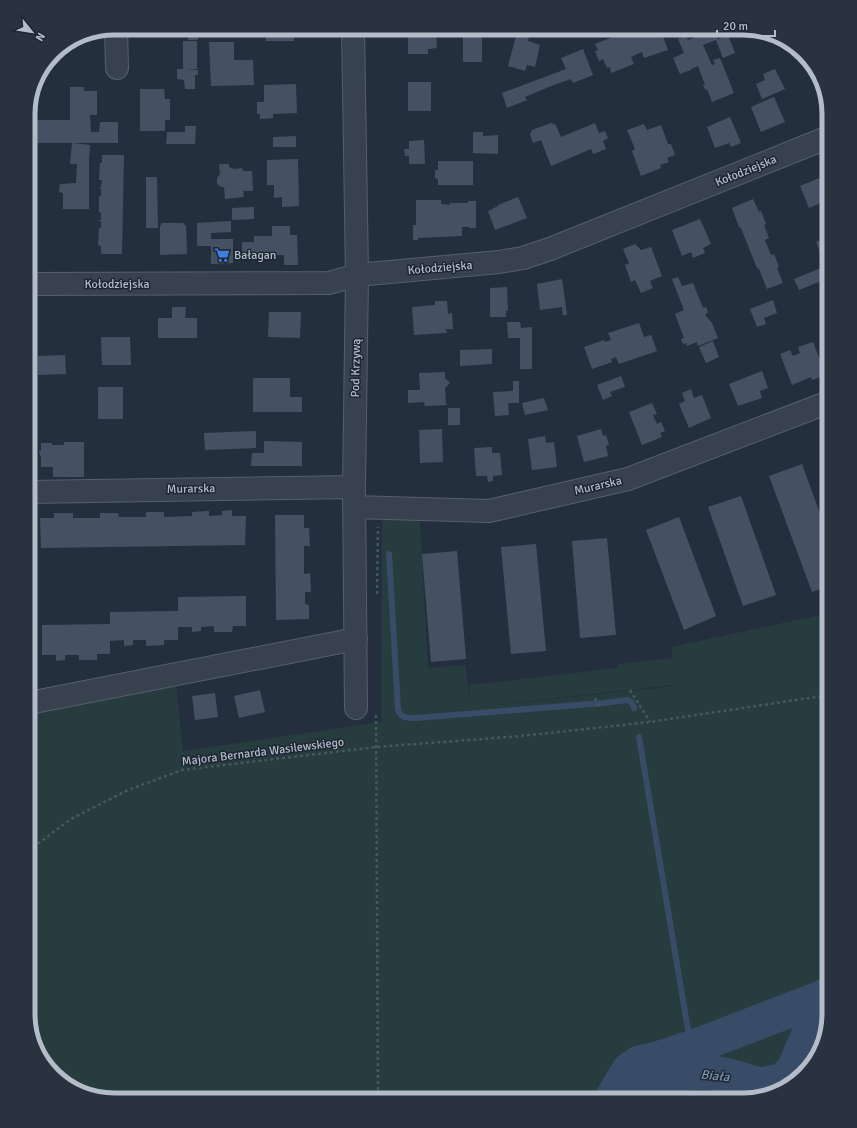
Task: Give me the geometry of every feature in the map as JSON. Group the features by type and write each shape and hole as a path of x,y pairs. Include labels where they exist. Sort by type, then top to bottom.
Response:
{"street":[{"path":"116,35 117,68"},
{"name":"Pod Krzywą","path":"353,35 357,274 354,497 356,708"},
{"name":"Kołodziejska","path":"35,284 329,284 357,274 499,262 523,258 586,235 822,141"},
{"name":"Murarska","path":"35,492 354,497 489,511 628,480 822,405"},
{"path":"35,702 356,640"}],"path":[{"path":"630,690 650,722"},
{"name":"Majora Bernarda Wasilewskiego","path":"35,846 72,819 128,790 182,770 376,747 521,736 650,722 822,696"},
{"path":"595,698 600,709"},
{"path":"376,747 378,1093"}],"green space":[{"path":"420,519 428,668 465,665 470,699 469,685 618,668 618,664 672,658 672,647 822,615 822,1014 818,1040 809,1058 787,1080 778,1085 769,1089 743,1093 114,1093 84,1087 66,1077 58,1070 43,1049 38,1035 35,1014 35,699 176,683 183,751 381,722 382,520","holes":["674,685 675,686 471,708"]}],"building":[{"path":"188,35 198,35 198,40 188,40"},
{"path":"266,35 294,35 294,41 266,41"},
{"path":"408,35 436,35 437,48 428,49 428,54 408,54"},
{"path":"463,35 482,35 482,62 463,62"},
{"path":"516,35 529,36 528,41 540,45 535,67 527,65 525,71 508,66"},
{"path":"618,35 663,35 668,50 644,58 642,52 631,57 634,64 611,73 610,67 607,68 603,59 599,61 595,51 598,50 595,44"},
{"path":"695,35 716,35 718,39 728,35 735,53 723,58 716,40 703,45 712,65 715,64 713,60 720,58 734,93 712,102 707,89 705,90 703,85 705,85 698,66 680,74 673,58 684,53 678,39 686,36 688,40 696,37"},
{"path":"183,41 197,41 197,69 186,69 198,70 198,75 195,75 195,89 185,89 184,80 177,79 177,69 183,69"},
{"path":"209,42 234,42 234,60 253,60 254,85 211,86"},
{"path":"583,49 593,75 573,83 571,79 551,86 525,97 527,100 507,108 502,93 566,69 561,58"},
{"path":"775,69 785,89 762,99 756,84 765,80 763,74"},
{"path":"408,82 431,82 431,111 408,111"},
{"path":"296,84 297,113 273,114 273,118 260,119 260,114 257,114 257,102 264,102 264,85"},
{"path":"70,87 84,87 84,91 97,91 97,115 90,115 91,132 99,132 100,122 118,122 118,143 36,143 37,120 70,120"},
{"path":"140,89 164,89 165,99 170,99 170,120 165,120 165,131 140,131"},
{"path":"774,97 785,122 761,132 751,107"},
{"path":"730,117 741,143 731,147 729,143 715,148 707,127"},
{"path":"551,123 556,125 561,137 595,123 599,133 605,131 608,138 603,141 606,149 593,154 591,149 551,166 541,140 533,143 530,134 532,130"},
{"path":"644,124 647,130 661,125 668,144 671,144 675,155 667,158 669,162 660,165 661,168 641,176 632,151 635,149 627,130"},
{"path":"185,126 196,126 195,144 166,144 167,132 185,132"},
{"path":"473,132 483,132 483,136 498,135 498,154 473,153"},
{"path":"296,136 296,147 273,147 273,137"},
{"path":"424,140 425,164 409,164 409,156 405,156 404,149 409,149 409,141"},
{"path":"72,143 90,145 89,209 63,209 63,193 59,192 60,184 76,183 77,164 70,164"},
{"path":"102,155 124,155 122,254 101,254 101,246 98,245 99,228 101,228 101,221 98,220 101,220 101,213 99,212 99,196 101,196 101,189 99,188 101,187 102,180 99,180"},
{"path":"298,159 299,206 282,207 282,197 274,198 274,185 267,185 267,160"},
{"path":"438,161 473,161 473,185 438,185 438,179 435,178 435,170 438,170"},
{"path":"219,164 229,164 229,167 234,169 242,168 243,171 252,171 253,191 243,191 244,197 225,199 224,187 217,184 217,178 220,174"},
{"path":"146,177 157,177 158,228 146,228"},
{"path":"822,177 822,202 809,208 800,186"},
{"path":"518,197 527,218 495,230 488,211 498,205"},
{"path":"753,199 759,212 761,211 766,224 764,225 769,238 765,240 771,255 774,254 779,267 777,268 783,283 767,289 732,208"},
{"path":"416,200 441,200 441,204 450,205 450,203 468,203 468,201 476,201 476,228 462,227 462,236 418,238 418,240 413,240 413,225 416,225"},
{"path":"254,207 254,219 232,220 232,208"},
{"path":"700,219 711,244 703,248 705,253 693,258 691,252 682,256 672,230"},
{"path":"231,221 231,232 211,233 211,239 233,239 233,263 211,264 211,246 197,246 197,223"},
{"path":"162,223 183,223 186,226 187,254 160,255 160,226"},
{"path":"272,226 290,226 290,235 297,235 298,265 284,265 284,255 254,256 254,253 242,253 242,242 254,242 254,236 272,236"},
{"path":"822,240 822,256 816,242"},
{"path":"635,244 641,250 651,247 662,276 650,281 653,288 641,293 635,280 631,282 625,265 629,263 623,249"},
{"path":"822,268 822,281 799,290 794,279"},
{"path":"678,277 682,286 693,283 703,308 706,307 708,312 705,315 712,323 718,338 698,346 697,342 687,346 686,343 683,344 681,339 684,338 675,314 684,310 672,279"},
{"path":"562,279 567,315 563,315 562,307 540,310 537,284"},
{"path":"507,287 508,311 506,311 506,317 490,317 490,288"},
{"path":"773,300 777,313 764,318 766,324 757,327 750,309"},
{"path":"435,301 447,301 448,314 452,313 453,329 446,329 447,333 414,335 412,307 435,305"},
{"path":"172,307 186,307 185,318 197,318 197,338 158,338 158,318 172,318"},
{"path":"269,312 301,312 300,338 268,337"},
{"path":"507,322 520,322 521,328 532,327 532,369 520,369 520,338 508,338"},
{"path":"639,323 644,337 651,335 657,351 619,364 616,357 611,359 612,362 592,369 584,347 604,340 605,342 611,340 608,333"},
{"path":"101,337 130,337 131,365 102,365"},
{"path":"713,341 719,357 706,363 699,347"},
{"path":"813,342 822,365 822,376 812,380 811,377 792,385 780,354 790,350 793,356 800,353 798,347"},
{"path":"492,349 492,364 460,366 460,350"},
{"path":"65,355 66,374 38,375 38,356"},
{"path":"762,371 768,388 760,391 762,398 738,406 729,384"},
{"path":"445,372 445,378 450,383 445,388 446,404 448,405 425,406 424,402 408,403 408,390 420,390 419,373"},
{"path":"621,376 625,387 610,392 612,396 603,400 597,385"},
{"path":"253,378 290,378 290,397 302,397 302,412 253,412"},
{"path":"513,381 519,381 519,403 508,403 509,415 495,416 493,392 513,391"},
{"path":"98,387 123,387 123,419 98,419"},
{"path":"691,389 694,398 702,395 711,418 689,428 679,404 685,401 682,393"},
{"path":"544,398 548,410 525,415 522,403"},
{"path":"652,403 657,414 653,415 657,424 661,422 665,431 660,433 662,437 642,445 629,412"},
{"path":"448,408 460,408 460,425 448,425"},
{"path":"442,429 443,462 420,463 419,430"},
{"path":"601,429 603,436 606,435 609,445 606,446 608,456 584,462 577,436"},
{"path":"256,431 256,448 205,450 204,433"},
{"path":"545,436 546,443 554,442 557,467 532,470 528,439"},
{"path":"264,441 302,442 302,466 251,466 252,453 264,453"},
{"path":"64,442 84,442 84,477 53,477 53,467 41,467 41,456 39,451 41,451 41,443 64,445"},
{"path":"492,447 492,453 500,453 502,475 493,476 493,481 488,482 487,476 476,476 474,448"},
{"path":"802,464 822,519 822,588 812,592 769,476"},
{"path":"741,496 776,595 743,606 708,507"},
{"path":"232,510 232,516 246,516 245,545 41,548 40,518 54,518 54,513 73,513 73,518 100,518 100,513 118,513 119,517 146,517 146,512 164,512 164,517 192,516 192,512 209,511 209,516 222,515 222,511"},
{"path":"275,515 304,515 304,528 309,528 310,546 304,546 304,574 310,573 311,592 305,592 305,604 309,605 309,619 276,620"},
{"path":"679,517 716,616 684,630 646,530"},
{"path":"607,538 616,635 580,638 572,541"},
{"path":"536,544 546,651 511,654 501,547"},
{"path":"457,551 466,659 431,662 422,554"},
{"path":"246,596 246,626 233,626 232,632 214,632 214,626 201,627 201,631 192,632 192,627 178,627 178,640 164,640 164,645 146,646 146,640 133,640 133,645 124,646 124,640 110,641 110,654 97,654 97,660 79,660 79,655 65,655 65,660 56,661 56,655 42,655 42,625 110,624 110,612 178,611 178,597"},
{"path":"260,690 265,712 239,718 234,696"},
{"path":"215,693 218,717 195,720 192,696"}],"waterway":[{"path":"389,554 398,709 402,716 407,718 416,718 628,700 634,708"},
{"path":"639,737 691,1048"},
{"name":"Biała","path":"615,1093 629,1070 639,1063 654,1060 691,1048 822,998"},
{"name":"Biała","path":"659,1093 670,1087 685,1073 703,1072 726,1075 760,1085 782,1081 794,1069 822,1003"}],"place":[{"name":"Bałagan","path":"222,255"}]}
